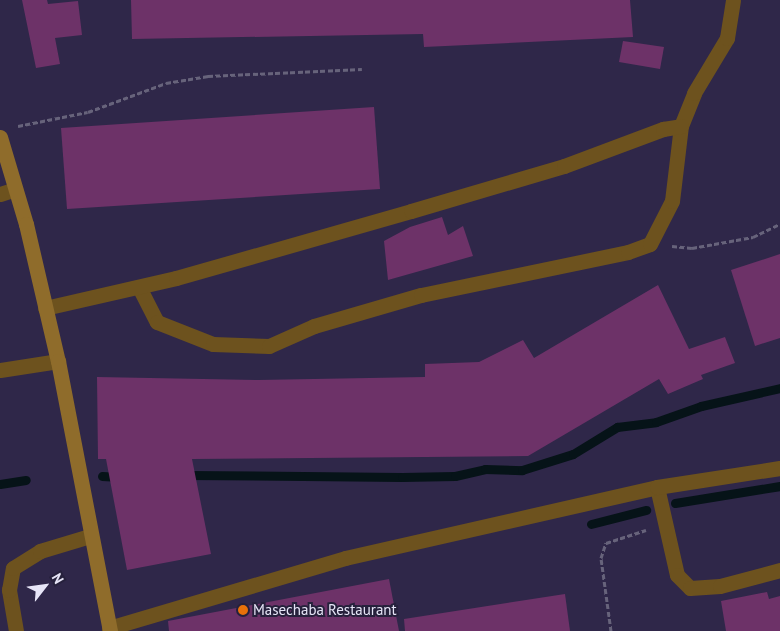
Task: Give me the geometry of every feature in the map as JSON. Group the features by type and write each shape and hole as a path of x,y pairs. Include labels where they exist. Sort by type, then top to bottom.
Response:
{"main road":[{"path":"4,133 15,189 58,361 109,630"}],"street":[{"path":"139,287 157,322 212,344 269,346 314,326 421,295 628,252 650,244 672,201 681,126 694,94 726,38 733,0"},
{"path":"46,308 139,287 459,197 564,166 663,129 681,126"},
{"path":"0,194 15,189"},
{"path":"0,370 58,361"},
{"path":"109,630 344,558 657,487 780,468"},
{"path":"657,487 677,576 690,588 720,586 780,570"},
{"path":"16,631 5,599 13,568 40,551 90,536"}],"path":[{"path":"4,133 88,112 166,83 208,76 362,69"},
{"path":"650,244 692,248 754,237 780,224"},
{"path":"611,631 601,558 606,543 665,526"}],"shaded area":[{"path":"0,0 780,0 780,631 0,631"}],"building":[{"path":"22,0 47,0 48,4 78,1 82,35 55,38 60,64 36,68"},
{"path":"131,0 630,0 633,37 424,47 423,34 132,39"},
{"path":"623,41 664,47 660,69 619,62"},
{"path":"374,107 380,189 67,209 61,128"},
{"path":"442,217 448,235 463,226 473,256 388,280 384,241 410,227"},
{"path":"780,254 780,338 755,346 731,270"},
{"path":"658,285 689,349 725,337 735,363 701,375 703,379 668,394 659,379 528,456 192,459 211,554 127,570 106,459 98,459 97,377 258,380 425,377 425,364 479,362 523,340 534,358"},
{"path":"389,579 399,631 169,631 168,621"},
{"path":"767,592 769,599 780,596 780,631 726,631 721,601"},
{"path":"565,594 570,631 405,631 404,619"}],"waterway":[{"path":"185,475 402,477 455,476 485,469 522,470 573,454 617,427 656,422 701,406 780,388"},
{"path":"102,476 120,477"},
{"path":"0,484 26,480"},
{"path":"675,503 780,486"},
{"path":"591,524 646,510"}],"place":[{"name":"Masechaba Restaurant","path":"243,610"}]}
